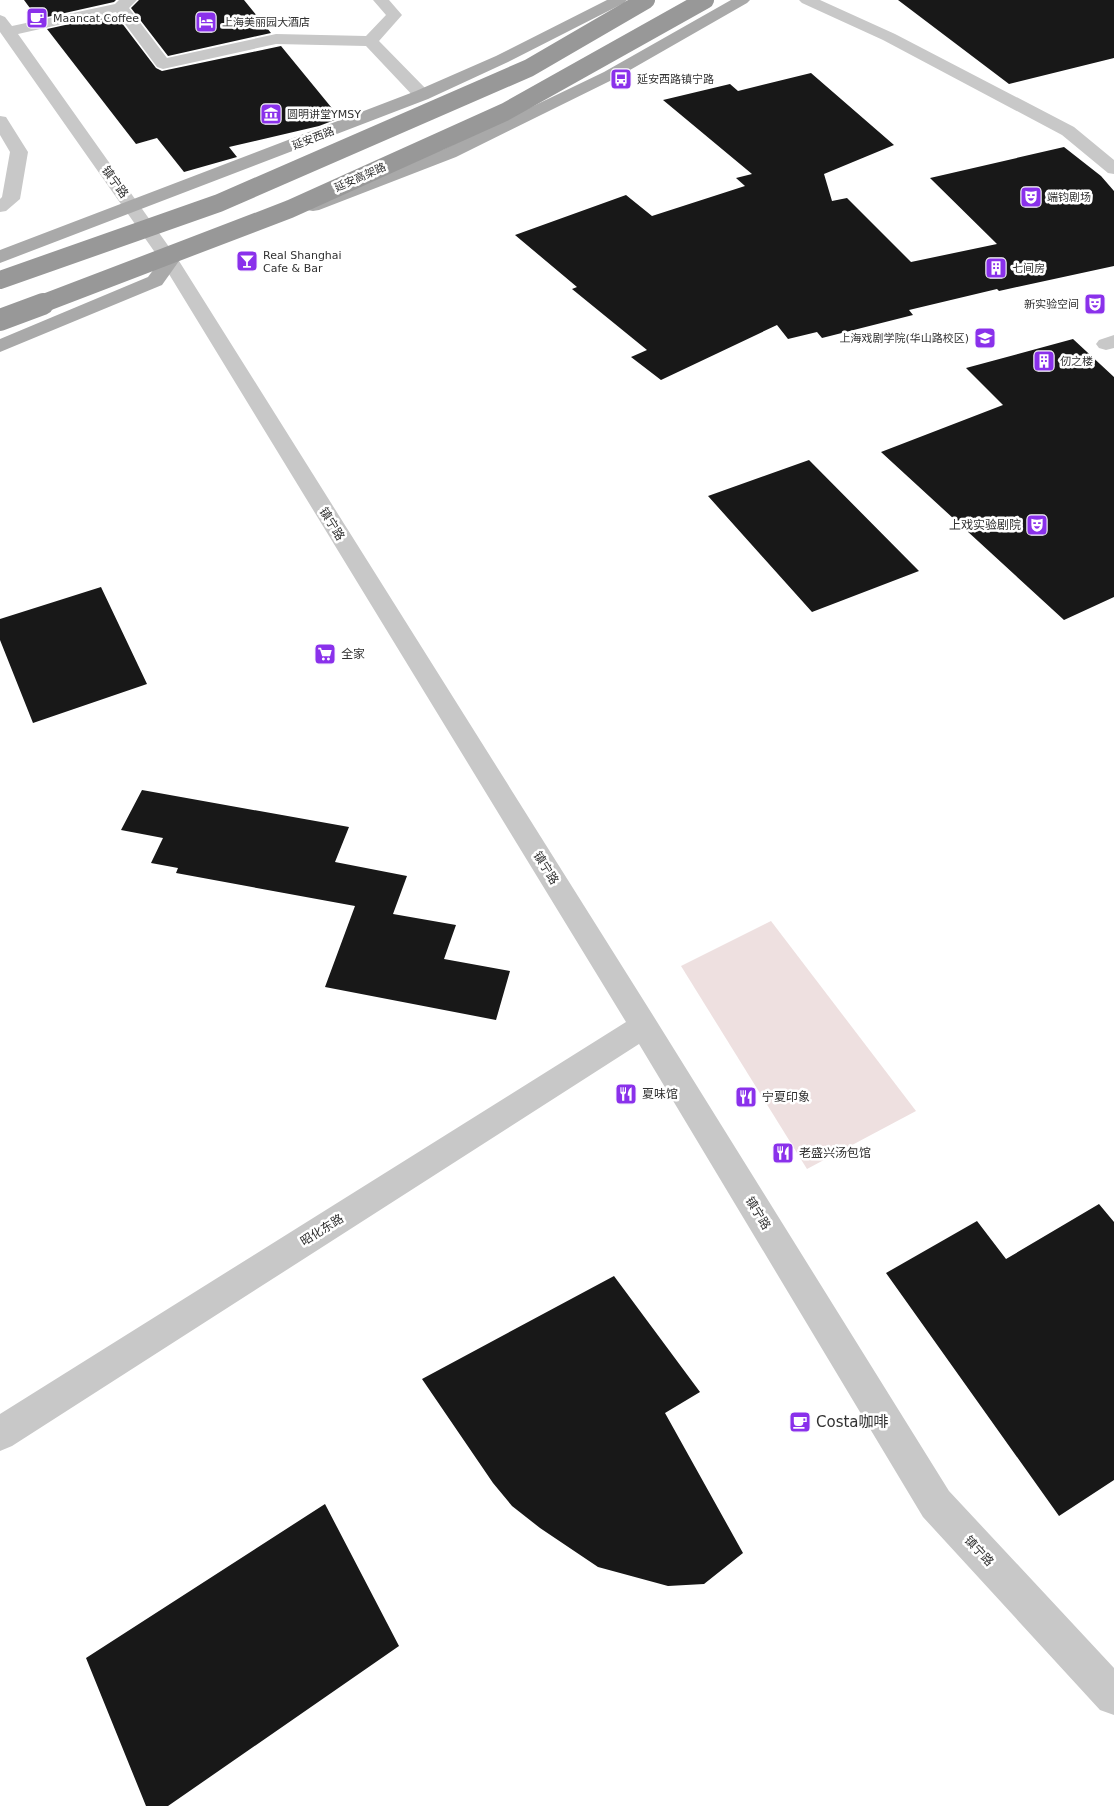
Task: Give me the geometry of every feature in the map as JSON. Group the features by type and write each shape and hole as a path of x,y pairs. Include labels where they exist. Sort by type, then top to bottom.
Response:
{"highway":[{"path":"0,280 219,203 529,68 646,0"},
{"name":"延安高架路","path":"0,320 290,209 504,112 705,0"}],"main road":[{"name":"延安西路","path":"0,257 422,95 502,59 619,0"},
{"path":"0,325 450,153 610,75 742,0"},
{"path":"0,346 155,281 170,261"}],"street":[{"path":"370,41 394,15 381,0"},
{"path":"807,0 889,37 1068,131 1114,169"},
{"path":"4,26 125,4 163,64 276,39 370,41 422,95"},
{"name":"镇宁路","path":"4,26 16,58 132,206 170,261 644,1026 936,1504 1114,1696"},
{"path":"0,121 19,152 11,199 0,207"},
{"name":"昭化东路","path":"0,1434 644,1026"}],"shaded area":[{"path":"771,921 916,1111 807,1169 681,966"}],"building":[{"path":"24,0 116,0 38,19"},
{"path":"139,0 244,0 271,33 168,56 131,8"},
{"path":"898,0 1114,0 1114,58 1009,84"},
{"path":"115,14 156,68 162,71 281,46 340,118 319,126 229,147 237,157 184,172 157,138 136,144 47,29"},
{"path":"811,73 894,145 824,174 832,201 847,198 911,262 997,244 930,178 1064,147 1101,176 1114,191 1114,266 999,291 997,289 909,310 913,315 822,338 817,332 788,339 777,325 661,380 631,357 647,350 572,289 577,287 515,235 626,195 652,216 745,186 736,178 752,174 663,100 730,84 738,91"},
{"name":"上戏实验剧院","path":"1073,339 1114,377 1114,597 1064,620 881,452 1003,405 966,368"},
{"path":"809,460 919,571 812,612 708,496"},
{"path":"101,587 147,684 33,723 0,640 0,619"},
{"path":"142,790 349,827 335,862 407,876 393,914 456,925 444,959 510,971 496,1020 325,987 355,906 176,873 178,868 151,863 163,838 121,830"},
{"path":"1099,1204 1114,1222 1114,1480 1059,1516 886,1273 977,1221 1006,1259"},
{"path":"614,1276 700,1392 665,1413 743,1553 704,1584 668,1586 598,1567 540,1528 512,1506 493,1483 422,1379"},
{"path":"325,1504 399,1646 168,1806 146,1806 86,1658"}],"place":[{"name":"Maancat Coffee","path":"37,18"},
{"name":"上海美丽园大酒店","path":"206,22"},
{"name":"延安西路镇宁路","path":"621,79"},
{"name":"圆明讲堂YMSY","path":"271,114"},
{"name":"端钧剧场","path":"1031,197"},
{"name":"Real Shanghai Cafe & Bar","path":"247,261"},
{"name":"七间房","path":"996,268"},
{"name":"新实验空间","path":"1095,304"},
{"name":"上海戏剧学院(华山路校区)","path":"985,338"},
{"name":"仞之楼","path":"1044,361"},
{"name":"上戏实验剧院","path":"1037,525"},
{"name":"全家","path":"325,654"},
{"name":"夏味馆","path":"626,1094"},
{"name":"宁夏印象","path":"746,1097"},
{"name":"老盛兴汤包馆","path":"783,1153"},
{"name":"Costa咖啡","path":"800,1422"}]}
